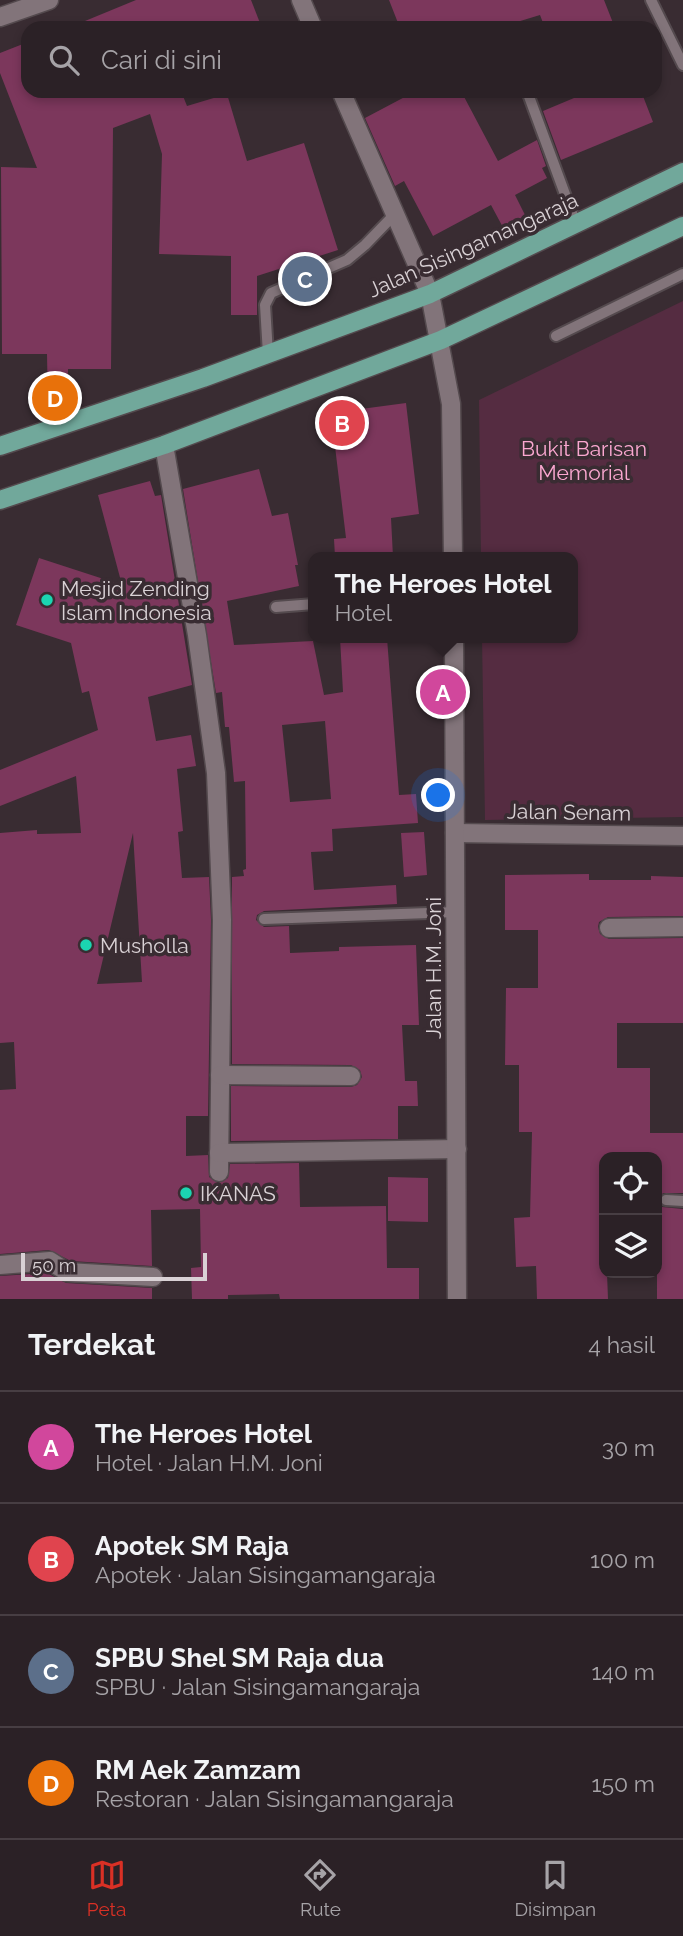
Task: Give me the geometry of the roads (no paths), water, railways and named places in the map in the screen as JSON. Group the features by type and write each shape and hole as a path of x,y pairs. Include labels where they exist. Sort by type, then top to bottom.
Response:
{"main road":[{"name":"Jalan Sisingamangaraja","path":"0,446 203,378 430,294 683,172"},
{"path":"0,500 164,445 441,340 683,226"}],"street":[{"path":"0,17 16,5 49,0"},
{"path":"301,0 310,21"},
{"path":"344,98 430,294 441,340 451,404 453,552"},
{"path":"164,445 197,635 216,773 222,920 219,1172"},
{"name":"Jalan H.M. Joni","path":"454,643 457,1299"},
{"name":"Jalan Senam","path":"455,833 683,836"},
{"path":"609,928 683,927"},
{"path":"220,1075 351,1076"},
{"path":"219,1153 457,1149"},
{"path":"0,1265 50,1261 66,1272 153,1277"}],"lane":[{"path":"651,0 661,21"},
{"path":"662,22 683,65"},
{"path":"530,98 576,224"},
{"path":"268,354 265,305 271,293 347,260 395,214"},
{"path":"556,336 683,274"},
{"path":"276,607 308,604"},
{"path":"264,919 456,912"},
{"path":"666,1200 683,1201"}],"place":[{"name":"SPBU Shel SM Raja dua","path":"305,279"},
{"name":"RM Aek Zamzam","path":"55,398"},
{"name":"Apotek SM Raja","path":"342,423"},
{"name":"Mesjid Zending Islam Indonesia","path":"47,600"},
{"name":"The Heroes Hotel","path":"443,692"},
{"name":"Musholla","path":"86,945"},
{"name":"IKANAS","path":"186,1193"}],"park label":[{"name":"Bukit Barisan Memorial","path":"584,460"}]}
